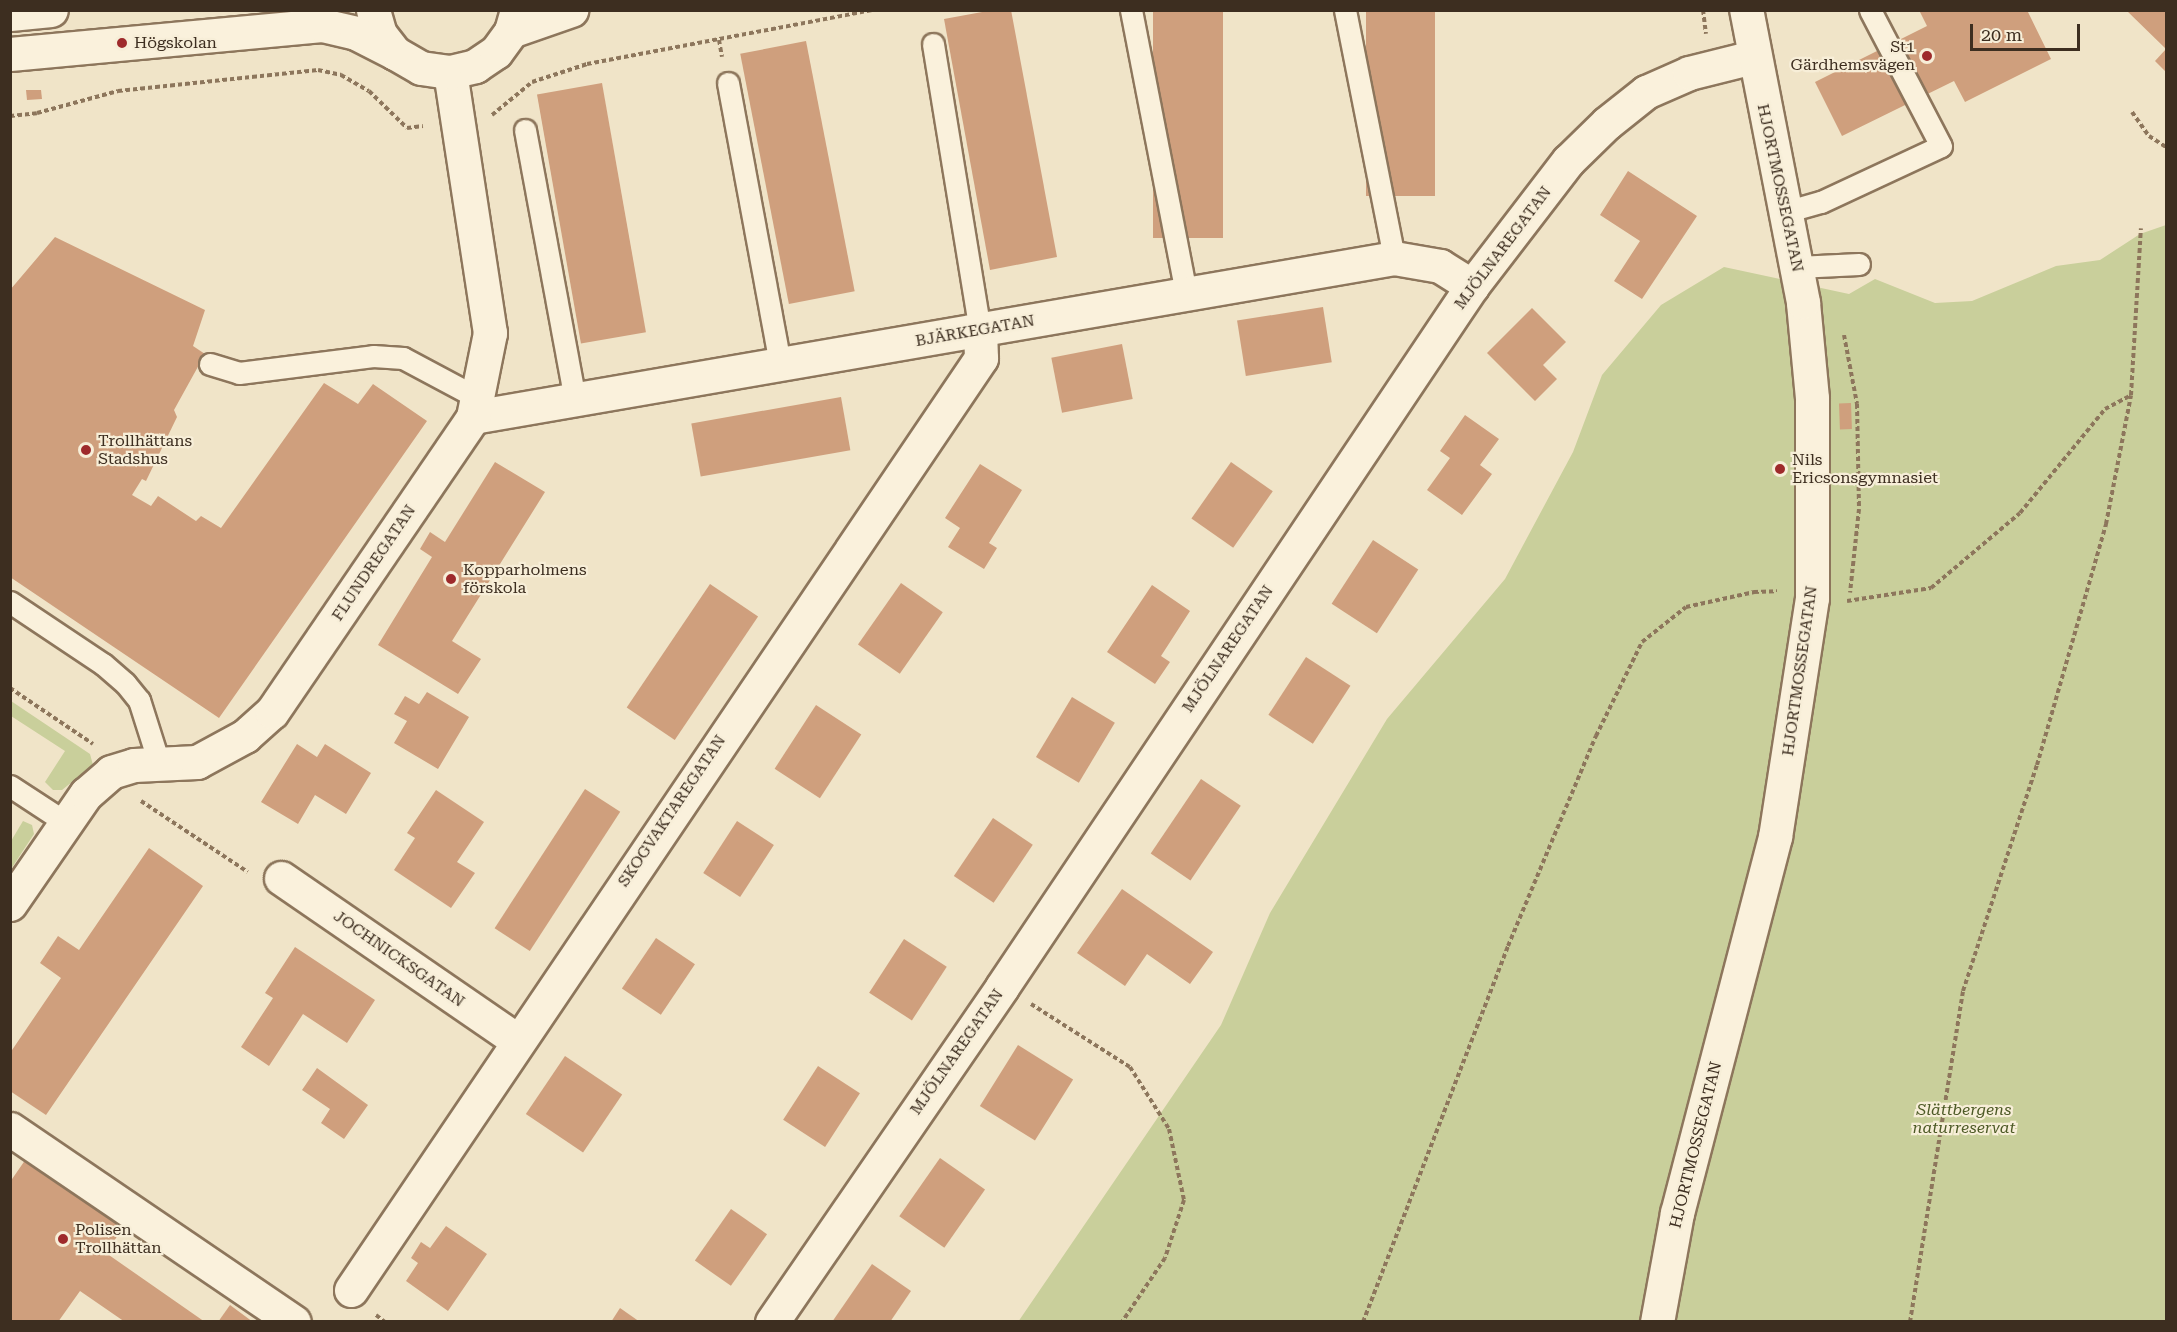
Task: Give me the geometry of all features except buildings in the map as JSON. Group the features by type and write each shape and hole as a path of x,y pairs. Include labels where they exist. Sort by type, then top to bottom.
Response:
{"street":[{"path":"10,14 51,10"},
{"path":"373,10 381,34 395,53"},
{"path":"10,54 322,25 356,33 421,68 450,72 486,60 514,21 571,10"},
{"name":"HJORTMOSSEGATAN","path":"1657,1322 1677,1213 1775,837 1812,598 1812,398 1797,267 1753,57 1746,10"},
{"name":"MJÖLNAREGATAN","path":"771,1322 1002,987 1472,286 1568,161 1607,123 1646,92 1715,65 1753,57"},
{"name":"FLUNDREGATAN","path":"10,904 86,794 111,772 134,765 197,762 221,752 272,712 476,407 490,333 450,72"},
{"name":"BJÄRKEGATAN","path":"476,407 575,400 1395,258 1440,266 1472,286"},
{"name":"SKOGVAKTAREGATAN","path":"351,1290 517,1040 981,358 980,330"},
{"name":"JOCHNICKSGATAN","path":"281,878 517,1040"},
{"path":"10,1129 294,1322"}],"lane":[{"path":"1131,10 1186,294"},
{"path":"1346,10 1395,258"},
{"path":"1785,212 1821,202 1941,146 1870,10"},
{"path":"933,44 980,330"},
{"path":"728,83 780,364"},
{"path":"525,130 575,400"},
{"path":"1797,267 1859,264"},
{"path":"210,364 239,374 373,356 403,358 476,407"},
{"path":"10,602 103,664 125,683 139,700 159,763"},
{"path":"10,786 65,822"}],"path":[{"path":"1703,10 1715,65"},
{"path":"2132,112 2149,136 2166,147"},
{"path":"1910,1322 1963,991 2037,765 2106,524 2131,395 2141,228"},
{"path":"1363,1322 1508,946 1596,736 1642,642 1686,607 1754,592 1776,591 1849,602 1931,588 2020,513 2105,409 2131,395"},
{"path":"1776,579 1776,601"},
{"path":"1002,987 1130,1067 1169,1129 1184,1200 1165,1258 1122,1322"}],"green space":[{"name":"Slättbergens naturreservat","path":"2166,225 2166,1321 1018,1322 1221,1025 1270,913 1387,719 1505,579 1573,452 1602,375 1661,305 1724,267 1849,294 1875,279 1935,303 1972,301 2056,266 2100,260 2140,234"},
{"path":"11,701 90,754 93,765 62,790 53,790 45,782 65,751 11,716"},
{"path":"23,821 32,825 34,834 11,869 11,841"}],"place":[{"name":"Högskolan","path":"122,43"},
{"name":"St1 Gärdhemsvägen","path":"1927,56"},
{"name":"Trollhättans Stadshus","path":"86,450"},
{"name":"Nils Ericsonsgymnasiet","path":"1780,469"},
{"name":"Kopparholmens förskola","path":"451,579"},
{"name":"Polisen Trollhättan","path":"63,1239"}]}
